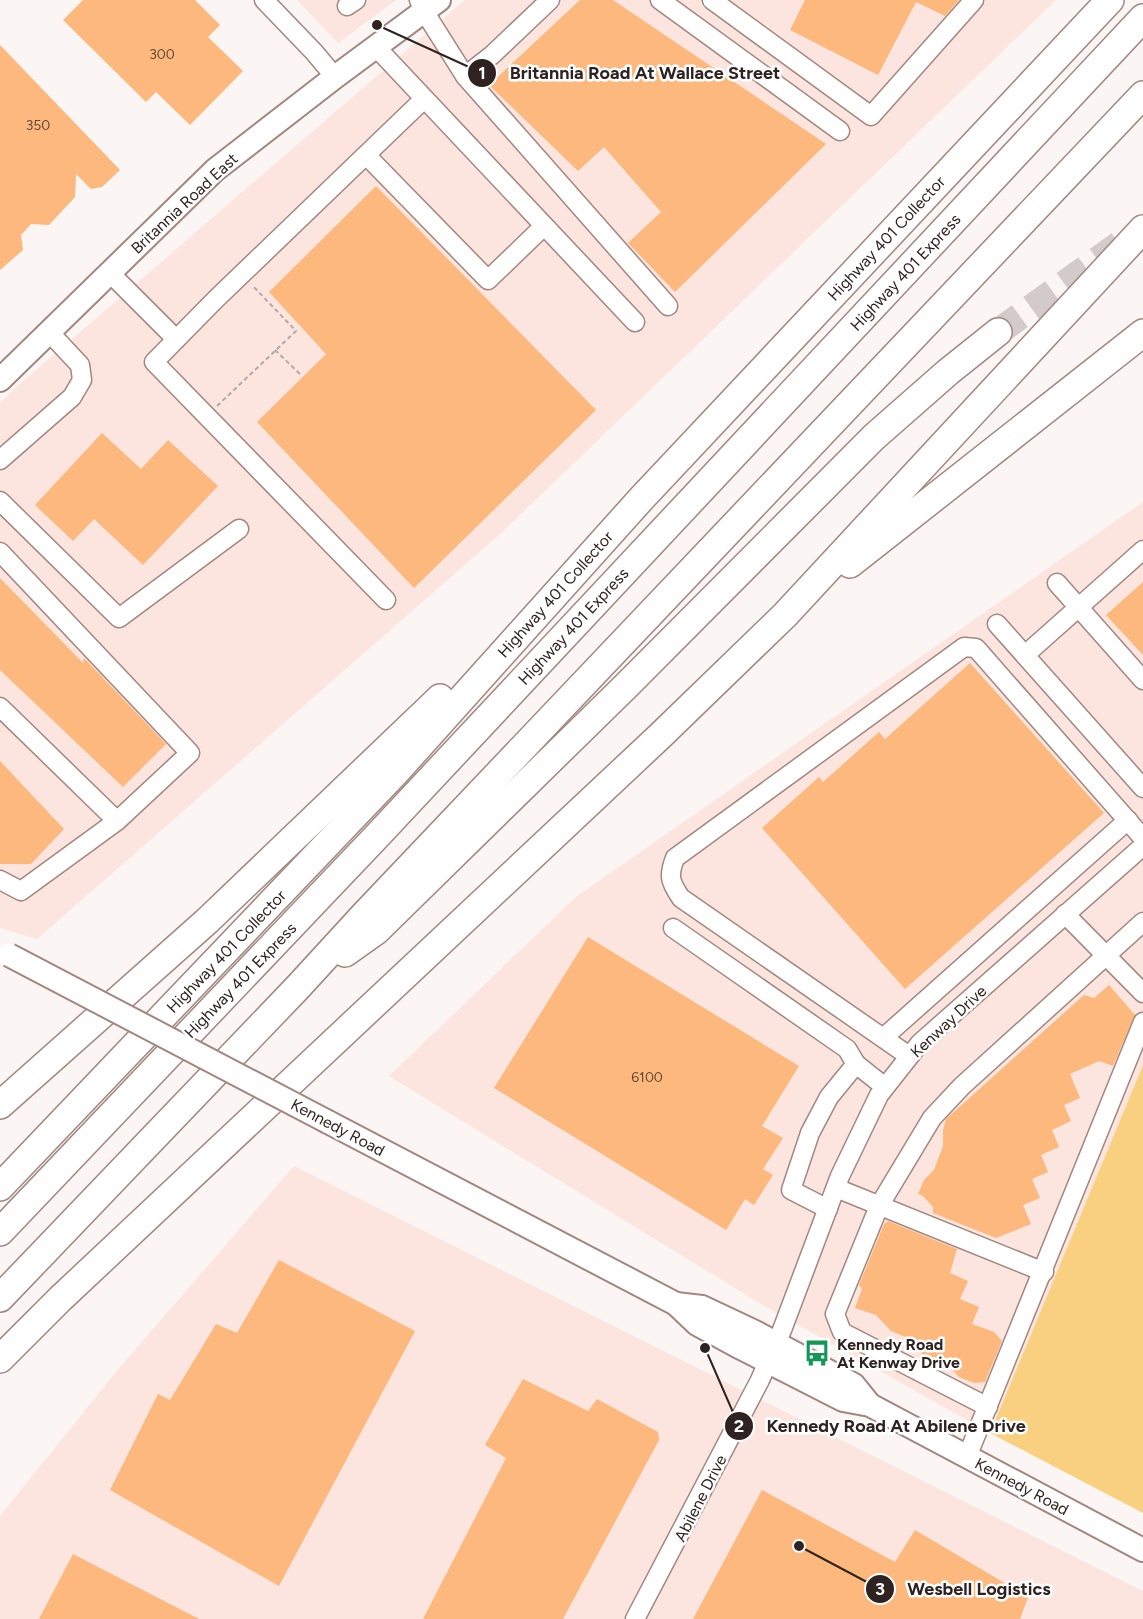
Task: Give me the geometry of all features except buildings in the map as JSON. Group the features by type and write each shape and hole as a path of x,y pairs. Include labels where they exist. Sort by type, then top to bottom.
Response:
{"highway":[{"name":"Highway 401 Collector","path":"0,1187 395,773 586,559 1110,0"},
{"name":"Highway 401 Express","path":"0,1232 377,836 1143,18"},
{"path":"0,1298 298,987 1143,95"},
{"path":"0,1359 60,1299 660,736 785,615 1143,229"},
{"path":"298,987 376,931 618,695 874,437 998,332"},
{"path":"785,615 986,459 1143,333"},
{"path":"0,1105 215,913 586,559"},
{"path":"0,1373 60,1299"}],"main road":[{"name":"Britannia Road East","path":"0,380 215,170 427,4"},
{"name":"Kennedy Road","path":"4,953 676,1304 702,1307 772,1353 854,1385 870,1405 1143,1550"}],"street":[{"path":"264,0 335,77"},
{"path":"465,76 492,55 550,0"},
{"path":"660,0 840,131"},
{"path":"712,0 871,116 974,0"},
{"path":"427,4 465,76 668,306"},
{"path":"375,46 635,322"},
{"path":"386,600 154,362 424,99"},
{"path":"366,155 488,280 544,226"},
{"path":"110,273 176,339"},
{"path":"0,460 72,397 82,380 80,365 49,332"},
{"path":"0,501 119,618 239,529"},
{"path":"1025,655 1143,550"},
{"path":"0,552 190,753 117,821 21,891 0,880"},
{"path":"1057,583 1143,680"},
{"path":"997,624 1142,785"},
{"path":"909,1056 681,898 671,883 671,869 675,858 964,647 976,648 1143,838"},
{"path":"0,706 117,821"},
{"path":"883,1038 1128,820"},
{"name":"Kenway Drive","path":"772,1353 836,1188 879,1095 920,1043 1143,846"},
{"path":"1065,914 1143,993"},
{"path":"673,928 847,1049 856,1064 885,1087"},
{"path":"988,1407 842,1332 835,1314 879,1206 932,1118 962,1086 1105,956 1139,932"},
{"path":"967,1457 1044,1272 1143,1022"},
{"path":"828,1209 790,1190 810,1133 829,1097 856,1064"},
{"path":"836,1188 1044,1272"},
{"name":"Abilene Drive","path":"635,1619 661,1573 772,1353"}],"path":[{"path":"207,416 296,331 242,274"},
{"path":"275,350 301,375"}],"shaded area":[{"path":"297,0 396,0 338,43"},
{"path":"465,0 1056,0 500,534 37,939 0,928 0,403"},
{"path":"1143,502 1143,1065 990,1433 761,1304 389,1076 576,897"},
{"path":"1143,1065 1143,1513 990,1433"},
{"path":"294,1166 1143,1591 1143,1619 0,1619 0,1516 116,1372"}],"tunnel":[{"path":"998,332 1121,243"}],"place":[{"name":"Britannia Road At Wallace Street","path":"377,25"},
{"name":"Kennedy Road At Abilene Drive","path":"705,1348"},
{"name":"Kennedy Road At Kenway Drive","path":"817,1353"},
{"name":"Wesbell Logistics","path":"799,1546"}]}
